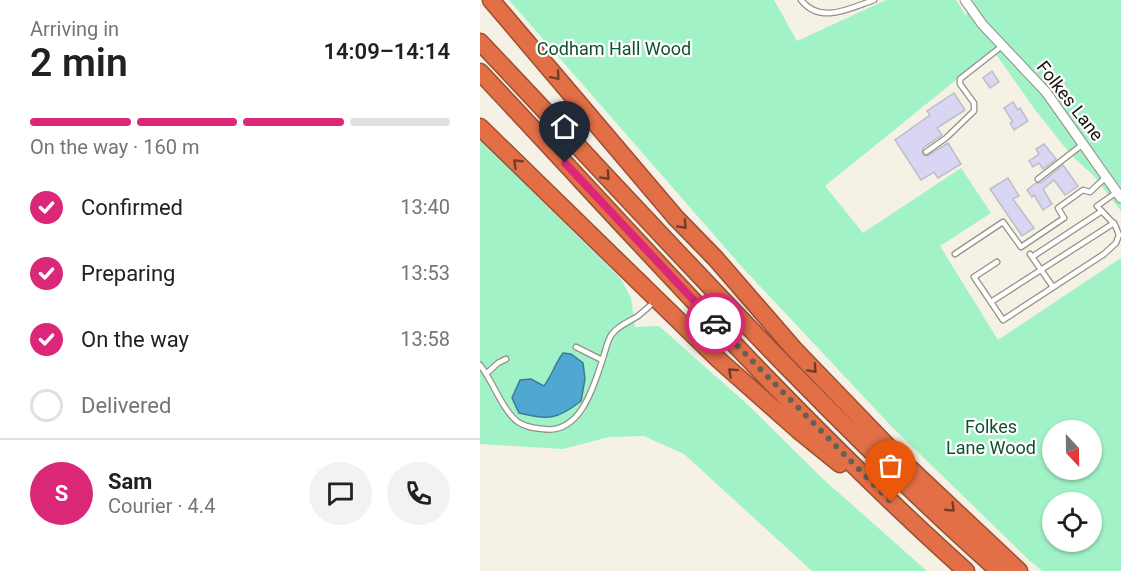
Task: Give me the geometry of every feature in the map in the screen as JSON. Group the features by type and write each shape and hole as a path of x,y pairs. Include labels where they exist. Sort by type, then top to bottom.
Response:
{"highway":[{"path":"491,0 676,218 716,259 794,349 901,460 1019,571"},
{"path":"480,42 814,395 999,571"},
{"path":"480,72 745,354 891,502 966,571"},
{"path":"480,127 719,360 820,449 891,502"}],"street":[{"name":"Folkes Lane","path":"965,0 981,24 1046,92 1119,195"}],"lane":[{"path":"801,0 812,11 829,14 874,0"},
{"path":"926,152 946,138 974,111 974,103 960,84 960,80 1002,46"},
{"path":"1038,179 1083,144"},
{"path":"955,254 1003,222 1021,247 1064,218 1058,208 1083,190 1090,192 1106,177"},
{"path":"997,262 974,277 1003,320 1104,254 1116,243 1119,235 1114,223 1097,206 1119,195"},
{"path":"1053,287 1031,255 1102,211"},
{"path":"991,302 1114,223"},
{"path":"480,365 516,421 527,427 551,431 568,424 583,411 610,336 621,324 641,314 657,299"},
{"path":"576,347 602,360"},
{"path":"487,373 506,359"}],"green space":[{"path":"509,0 774,0 797,41 886,0 956,0 966,16 969,0 1121,0 1121,211 1093,175 1072,156 1036,111 993,50 825,186 863,233 961,168 991,213 940,246 998,340 1121,258 1121,571 1042,571 893,428 742,267"},
{"path":"480,139 621,279 631,298 635,327 659,326 747,404 824,480 927,571 812,571 684,454 644,436 609,437 563,449 480,444"}],"water":[{"path":"563,353 571,354 583,363 585,379 581,401 565,412 552,417 519,413 512,398 520,380 531,379 544,386"}],"building":[{"path":"992,71 999,82 990,88 983,78"},
{"path":"954,93 965,110 937,128 942,135 923,148 922,153 927,156 948,143 961,164 938,178 934,172 921,180 895,140 930,115 927,111"},
{"path":"1013,102 1028,121 1014,130 1010,123 1013,122 1004,108"},
{"path":"1044,144 1056,159 1043,169 1039,163 1033,167 1029,161 1039,154 1036,149"},
{"path":"1063,165 1078,186 1065,195 1054,180 1043,189 1052,204 1043,210 1034,195 1032,197 1027,190 1036,183 1041,183"},
{"path":"1008,178 1019,196 1013,199 1034,228 1022,236 990,189"}],"way so far":[{"path":"715,323 891,502"}],"route":[{"path":"565,163 715,323"}],"park label":[{"name":"Codham Hall Wood","path":"614,49"},
{"name":"Folkes Lane Wood","path":"991,437"}]}
